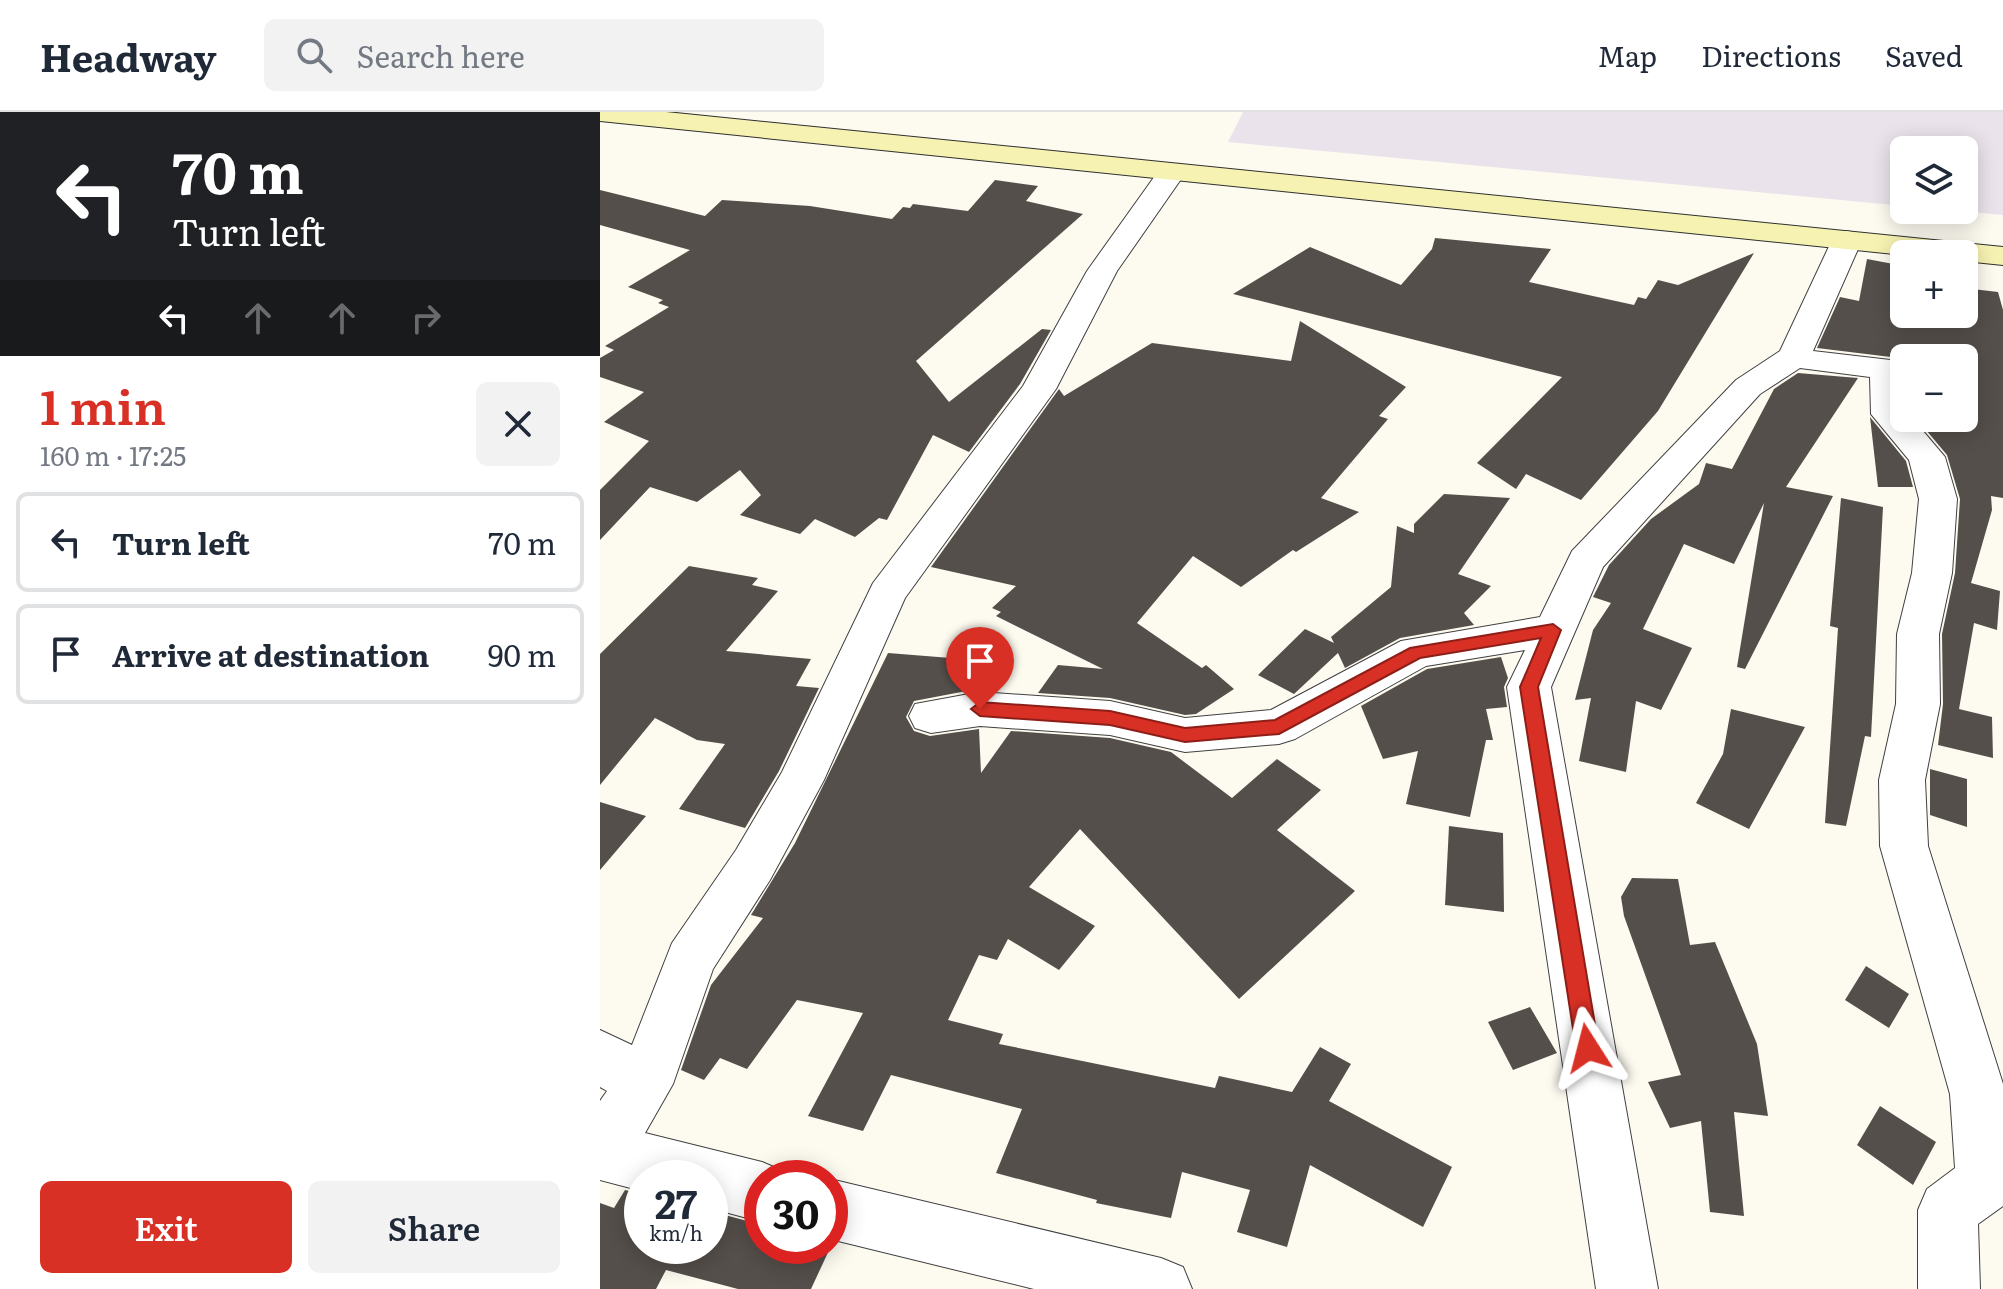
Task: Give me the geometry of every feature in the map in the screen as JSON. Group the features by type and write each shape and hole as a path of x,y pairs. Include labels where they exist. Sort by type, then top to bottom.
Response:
{"main road":[{"path":"600,113 2003,256"}],"street":[{"path":"636,1160 600,1151 645,1084 690,959 753,865 801,780 887,593 1039,389 1102,271 1172,172"},
{"path":"1627,1289 1529,687 1586,561 1748,387 1794,357 1847,240"},
{"path":"1794,357 1887,368 1889,414 1927,457 1938,499 1932,573 1918,634 1918,704 1902,780 1904,846 1980,1108 1986,1182 1948,1210 1949,1289"},
{"path":"931,716 980,709 1110,718 1185,735 1279,727 1416,652 1553,630"},
{"path":"600,1056 645,1084"},
{"path":"848,1214 1096,1282 1161,1289"}],"shaded area":[{"path":"1243,112 2003,112 2003,215 1978,213 1978,136 1890,136 1890,205 1228,142"}],"building":[{"path":"995,180 1038,186 1026,201 1083,214 916,361 949,402 1042,329 1051,330 1020,384 969,452 933,435 887,520 879,518 855,537 815,519 800,534 740,515 761,495 740,470 697,502 650,487 600,540 600,490 649,441 604,422 644,392 600,377 600,358 614,350 605,346 669,307 658,303 663,300 628,287 690,250 600,225 600,190 705,216 722,200 810,206 892,219 903,207 910,208 913,204 968,211"},
{"path":"1435,238 1551,249 1529,282 1634,305 1638,297 1646,299 1658,280 1678,285 1754,253 1658,411 1581,500 1526,474 1516,489 1477,463 1562,377 1233,294 1310,247 1401,285 1432,249"},
{"path":"1867,259 1890,263 1890,328 1978,328 1978,290 1998,292 2003,310 2003,498 1991,496 1992,510 1971,583 2000,591 1997,630 1974,623 1959,709 1992,717 1993,758 1938,745 1943,704 1942,634 1955,573 1960,499 1947,455 1928,432 1978,432 1978,344 1890,344 1890,357 1817,348 1840,297 1859,301"},
{"path":"1300,321 1406,387 1379,416 1388,419 1321,498 1359,512 1296,552 1293,550 1241,587 1193,556 1137,623 1202,668 1206,665 1234,689 1196,714 1185,715 1110,698 1038,693 1058,665 1103,669 996,616 1001,612 992,608 1016,586 931,567 1059,389 1064,396 1152,343 1291,361"},
{"path":"1798,373 1858,378 1786,487 1833,496 1745,669 1737,667 1764,503 1734,564 1684,544 1643,629 1692,648 1661,710 1636,701 1626,772 1579,761 1591,698 1575,700 1593,630 1611,603 1593,597 1609,565 1651,519 1699,484 1706,463 1732,469 1774,389"},
{"path":"1870,417 1906,461 1913,487 1878,487"},
{"path":"1444,494 1510,498 1458,574 1491,586 1464,613 1474,625 1400,638 1345,668 1338,653 1294,694 1258,675 1305,629 1334,643 1331,637 1391,587 1397,526 1414,533 1414,524"},
{"path":"1841,498 1883,507 1871,737 1865,736 1846,826 1825,823 1838,628 1830,626"},
{"path":"689,566 758,578 752,585 778,591 726,651 811,659 796,686 819,688 779,771 745,828 679,809 725,744 697,740 655,718 600,785 600,654"},
{"path":"888,653 976,660 977,689 914,701 906,717 914,731 930,736 979,729 981,773 1011,731 1110,738 1171,752 1232,798 1277,759 1321,790 1277,830 1355,891 1239,999 1080,829 1029,887 1095,926 1059,970 1008,939 997,960 979,955 948,1020 1003,1034 999,1044 1215,1088 1219,1076 1292,1092 1320,1047 1351,1064 1329,1101 1452,1167 1423,1227 1310,1165 1287,1247 1237,1232 1250,1190 1182,1172 1171,1218 1096,1203 1097,1200 996,1173 1022,1109 891,1075 863,1131 808,1116 863,1013 797,1000 747,1069 720,1058 704,1080 681,1070 711,985 763,918 751,915 795,843"},
{"path":"1501,657 1508,678 1504,687 1507,707 1486,709 1493,740 1486,740 1470,817 1406,804 1418,751 1383,759 1361,706 1427,669"},
{"path":"1731,709 1805,727 1749,829 1696,803 1723,754"},
{"path":"1930,769 1967,779 1967,827 1930,815"},
{"path":"600,802 646,816 600,870"},
{"path":"1449,826 1503,833 1504,912 1445,905"},
{"path":"1632,878 1678,879 1690,945 1715,942 1757,1044 1768,1116 1734,1112 1744,1216 1710,1212 1701,1121 1670,1128 1648,1082 1681,1075 1624,916 1621,897"},
{"path":"1866,966 1909,994 1889,1028 1845,1000"},
{"path":"1530,1007 1557,1053 1513,1070 1488,1022"},
{"path":"1880,1106 1936,1142 1913,1185 1857,1145"},
{"path":"624,1192 624,1264 728,1264 728,1216 744,1220 744,1264 823,1264 811,1289 738,1289 666,1270 656,1289 600,1289 600,1203 614,1208"}],"route":[{"path":"980,709 1110,718 1185,735 1279,727 1416,652 1553,630 1529,687 1588,1048"}]}
